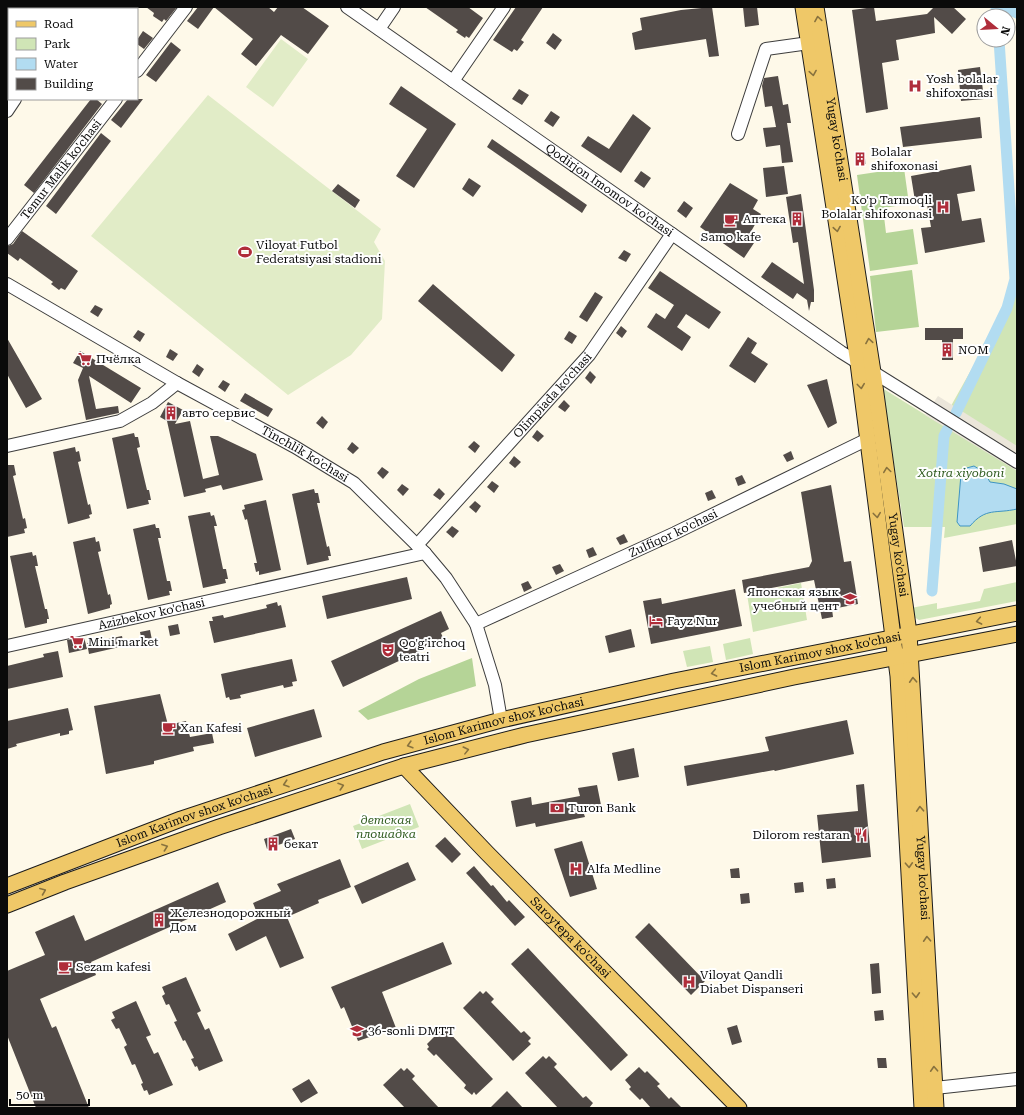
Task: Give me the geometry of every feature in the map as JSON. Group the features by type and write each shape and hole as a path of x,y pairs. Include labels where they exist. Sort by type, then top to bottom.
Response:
{"main road":[{"name":"Yugay ko'chasi","path":"803,7 858,362 894,637 903,655 936,1108"},
{"name":"Yugay ko'chasi","path":"816,7 873,372 909,634 903,655 909,860 922,1108"},
{"name":"Islom Karimov shox ko'chasi","path":"7,886 181,818 383,752 501,720 666,683 1017,613"},
{"name":"Islom Karimov shox ko'chasi","path":"7,905 219,827 404,766 525,735 903,655 1017,634"},
{"name":"Saroytepa ko'chasi","path":"404,766 487,853 739,1108"}],"street":[{"path":"138,70 186,7"},
{"name":"Qodirjon Imomov ko'chasi","path":"347,7 858,362 1017,462"},
{"path":"379,30 394,7"},
{"path":"453,81 504,7"},
{"path":"738,134 766,49 809,43"},
{"path":"7,111 14,100"},
{"name":"Temur Malik ko'chasi","path":"7,239 115,100"},
{"name":"Olimpiada ko'chasi","path":"421,549 589,355 672,234"},
{"name":"Tinchlik ko'chasi","path":"7,284 176,383 295,447 354,483 421,549 446,578 476,624 495,685 501,720"},
{"path":"7,446 120,421 152,403 176,383"},
{"name":"Zulfiqor ko'chasi","path":"476,624 675,533 868,440"},
{"name":"Azizbekov ko'chasi","path":"7,646 296,583 421,549"},
{"path":"935,1088 1017,1079"}],"green space":[{"path":"281,39 308,59 273,107 246,87"},
{"name":"Viloyat Futbol Federatsiyasi stadioni","path":"208,95 381,229 374,242 385,261 382,319 351,355 288,395 91,236"},
{"path":"904,168 909,204 883,208 886,233 913,229 918,264 870,271 857,175"},
{"path":"912,270 919,327 876,332 870,276"},
{"name":"Xotira xiyoboni","path":"1017,280 1017,524 944,538 945,527 904,527 882,388 937,422 947,413 980,354"},
{"path":"1017,582 1017,601 919,620 914,617 911,608 937,603 937,609 980,601 984,589"},
{"path":"801,583 807,620 753,632 747,594"},
{"path":"750,638 753,654 726,660 723,644"},
{"path":"710,646 713,662 687,667 683,651"},
{"path":"472,658 476,686 368,720 358,711 419,679"},
{"name":"детская плошадка","path":"410,804 419,827 362,849 353,826"}],"shaded area":[{"path":"938,396 1017,446 1017,471 925,415"}],"water":[{"path":"974,466 984,472 990,482 1004,484 1017,489 1017,509 992,512 981,516 970,526 960,526 957,522 961,474 963,469"}],"building":[{"path":"146,7 177,7 166,21 164,19 162,22 153,16 154,13"},
{"path":"198,7 214,7 198,29 187,21"},
{"path":"214,7 268,7 274,12 278,7 302,7 329,26 308,54 281,35 256,66 241,54 253,39"},
{"path":"425,7 468,7 483,18 469,38 466,36 465,38 456,32 458,30"},
{"path":"516,7 543,7 521,40 524,42 517,51 514,49 512,52 493,40"},
{"path":"712,7 719,56 709,57 706,39 635,50 632,33 642,30 640,18 681,10"},
{"path":"743,7 757,7 759,25 745,27"},
{"path":"874,7 876,21 927,14 934,7 953,7 966,19 952,34 934,17 935,33 896,40 899,60 882,63 888,109 866,113 852,10"},
{"path":"143,31 153,38 144,49 138,45 138,38"},
{"path":"553,33 562,40 555,50 546,43"},
{"path":"171,42 181,50 156,82 146,75"},
{"path":"980,67 984,99 961,101 958,70"},
{"path":"778,76 783,105 788,104 791,123 787,123 793,162 782,163 780,145 766,147 763,128 776,127 772,106 765,107 762,86 764,78"},
{"path":"401,86 456,124 414,188 396,176 427,129 389,104"},
{"path":"519,89 529,95 522,105 512,99"},
{"path":"143,99 121,128 111,120 127,100"},
{"path":"90,100 97,100 102,104 34,193 24,185"},
{"path":"551,111 560,117 553,127 544,121"},
{"path":"633,114 651,128 621,173 581,146 588,136 609,149"},
{"path":"980,117 982,138 903,147 900,127"},
{"path":"101,133 111,141 56,214 46,206"},
{"path":"492,139 587,205 582,213 487,147"},
{"name":"Bolalar shifoxonasi","path":"864,152 866,164 856,165 855,153"},
{"name":"Ko'p Tarmoqli Bolalar shifoxonasi","path":"971,165 975,191 957,194 962,221 981,218 985,242 925,253 921,228 931,227 926,199 915,201 911,176"},
{"path":"784,166 788,194 766,197 763,168"},
{"path":"641,171 651,178 644,188 634,181"},
{"path":"469,178 481,186 473,197 462,189"},
{"name":"Samo kafe","path":"730,183 758,200 753,209 761,214 749,235 756,240 744,258 700,227"},
{"path":"338,184 360,200 355,208 332,191"},
{"path":"801,194 814,290 814,302 811,302 809,311 807,300 797,293 793,299 761,277 772,262 804,284 798,242 793,243 786,197"},
{"path":"684,201 693,208 686,218 677,211"},
{"path":"22,231 78,271 65,290 61,288 59,290 51,284 53,282 20,258 18,261 7,253 8,246 13,244"},
{"path":"624,250 631,254 626,262 618,258"},
{"path":"660,271 721,312 709,329 686,314 677,327 691,337 682,351 647,327 656,313 665,319 674,305 648,288"},
{"path":"433,284 515,355 502,372 418,301"},
{"path":"595,292 603,297 587,322 579,317"},
{"path":"95,305 103,309 98,317 90,312"},
{"path":"621,326 627,331 622,338 616,333"},
{"name":"NOM","path":"925,328 963,328 963,339 953,339 953,360 942,360 942,340 925,340"},
{"path":"138,330 145,334 140,342 133,337"},
{"path":"569,331 577,336 572,344 564,339"},
{"path":"748,337 757,343 751,353 768,364 755,383 729,366"},
{"path":"7,338 42,399 26,408 7,374"},
{"path":"170,349 178,354 173,361 166,357"},
{"path":"80,351 141,388 131,403 89,376 96,409 118,406 119,413 86,420 78,380 83,368 73,363"},
{"path":"197,364 204,369 199,377 192,372"},
{"path":"590,371 596,377 591,384 585,378"},
{"path":"827,379 837,423 828,428 807,385"},
{"path":"223,380 230,384 225,392 218,387"},
{"path":"245,393 273,409 268,417 240,401"},
{"path":"564,400 570,406 565,412 558,407"},
{"path":"168,402 183,410 175,424 190,421 203,479 219,475 210,436 218,436 256,454 263,480 223,490 221,485 205,489 206,492 184,497 167,421 160,417"},
{"path":"322,416 328,422 323,429 316,423"},
{"path":"537,430 544,436 538,442 532,437"},
{"path":"134,433 135,437 138,437 140,447 137,448 147,490 149,490 151,500 148,500 149,504 127,509 112,438"},
{"path":"474,441 480,446 475,453 468,447"},
{"path":"352,442 359,448 353,454 347,449"},
{"path":"75,447 76,452 79,451 81,461 78,462 88,505 90,504 92,514 89,515 90,518 68,524 53,452"},
{"path":"791,451 794,459 787,462 783,455"},
{"path":"514,456 521,462 515,468 509,463"},
{"path":"7,465 14,465 16,475 13,476 23,519 25,518 27,528 24,529 25,533 7,537"},
{"path":"382,467 389,472 383,479 377,473"},
{"path":"742,475 746,483 738,486 735,478"},
{"path":"492,481 499,486 494,493 487,487"},
{"path":"402,484 409,489 403,496 397,490"},
{"path":"831,485 844,562 851,561 858,604 832,609 833,617 822,619 814,580 744,593 742,580 809,567 812,561 801,492"},
{"path":"439,488 445,494 440,500 433,495"},
{"path":"314,489 315,493 318,493 320,503 317,503 327,547 329,546 331,556 328,556 329,560 307,565 292,494"},
{"path":"712,490 716,498 708,501 705,493"},
{"path":"266,500 281,570 259,575 259,571 256,572 254,563 257,563 247,519 245,520 242,510 245,509 244,505"},
{"path":"475,501 481,506 476,513 469,507"},
{"path":"210,512 211,516 214,515 217,526 214,526 223,569 226,569 228,579 225,579 226,583 203,588 188,516"},
{"path":"155,524 156,528 159,528 161,538 158,538 167,581 170,581 172,591 169,591 170,595 148,600 133,529"},
{"path":"452,526 459,531 453,538 446,532"},
{"path":"624,534 628,542 620,545 616,538"},
{"path":"95,537 96,542 99,541 101,551 98,552 108,595 110,594 112,604 110,605 110,608 88,614 73,542"},
{"path":"1012,540 1017,566 983,572 979,547"},
{"path":"593,547 597,555 589,558 586,550"},
{"path":"32,552 33,556 36,555 38,566 35,566 45,609 47,609 49,619 47,619 47,623 25,628 10,556"},
{"path":"560,564 564,571 556,575 552,567"},
{"path":"407,577 412,599 327,619 322,596"},
{"path":"528,581 532,588 524,592 521,584"},
{"path":"735,589 742,626 651,644 643,601 661,598 662,604"},
{"path":"277,602 278,606 281,605 286,627 214,643 209,621 213,621 212,617 223,615 224,618 267,608 266,605"},
{"name":"Qo'g'irchoq teatri","path":"441,611 449,629 441,633 444,640 343,687 331,661"},
{"path":"178,624 180,634 170,636 168,626"},
{"path":"631,629 635,647 609,653 605,636"},
{"path":"150,630 152,640 142,642 140,632"},
{"path":"122,636 124,646 89,654 87,643"},
{"path":"84,637 87,649 69,653 67,640"},
{"path":"58,651 63,677 7,689 7,666 44,657 43,654"},
{"path":"292,659 297,681 292,682 293,686 284,688 283,685 240,695 241,698 230,700 229,697 226,698 221,674"},
{"path":"160,694 168,725 186,721 190,737 212,733 214,743 193,747 194,751 154,761 154,764 106,774 94,706"},
{"path":"68,708 73,730 69,731 69,734 60,736 60,733 16,744 17,746 7,749 7,721"},
{"path":"314,709 322,737 255,757 247,728"},
{"path":"847,720 854,754 775,771 687,786 684,766 769,751 765,737"},
{"path":"634,748 639,777 618,781 612,753"},
{"path":"864,784 871,857 822,863 817,815 858,811 856,785"},
{"name":"Turon Bank","path":"597,785 602,810 584,814 585,817 536,827 535,823 516,827 511,801 531,797 532,805 580,796 578,788"},
{"name":"бекат","path":"291,829 295,839 267,849 264,839"},
{"path":"445,837 461,854 452,863 435,846"},
{"name":"Alfa Medline","path":"582,841 597,889 570,897 554,849"},
{"path":"340,859 351,887 318,900 319,903 287,917 304,958 280,968 266,936 236,951 228,934 259,918 253,903 281,891 277,884"},
{"path":"408,862 416,880 362,904 354,886"},
{"path":"474,866 507,902 509,900 525,917 515,926 466,873"},
{"path":"739,868 740,878 731,878 730,869"},
{"path":"835,878 836,888 827,889 826,879"},
{"path":"218,882 226,902 91,962 96,975 40,999 52,1028 56,1026 89,1108 36,1108 7,1035 7,971 45,955 35,932 74,915 85,941"},
{"path":"803,882 804,892 795,893 794,883"},
{"path":"749,893 750,903 741,904 740,894"},
{"path":"649,923 705,981 691,995 635,937"},
{"path":"443,942 452,964 382,992 396,1028 358,1041 344,1007 341,1009 331,987"},
{"path":"528,948 628,1055 611,1071 511,964"},
{"path":"879,963 881,993 872,994 870,964"},
{"path":"186,977 201,1011 197,1013 205,1030 209,1028 223,1061 199,1071 197,1066 195,1067 191,1059 194,1058 185,1040 183,1041 174,1022 177,1021 169,1004 166,1005 162,996 165,994 162,987"},
{"path":"480,991 483,994 486,991 494,999 491,1002 521,1033 524,1031 531,1038 528,1041 531,1044 513,1061 463,1008"},
{"path":"136,1001 151,1035 146,1037 154,1054 158,1052 173,1085 149,1095 147,1090 144,1091 141,1084 143,1083 135,1064 132,1065 124,1047 127,1045 119,1028 116,1029 111,1020 115,1018 112,1012"},
{"path":"883,1010 884,1020 875,1021 874,1011"},
{"path":"737,1025 742,1042 732,1045 727,1028"},
{"path":"444,1027 493,1079 476,1095 474,1092 472,1095 464,1088 466,1085 436,1054 434,1056 427,1049 429,1047 427,1044"},
{"path":"543,1056 546,1059 549,1056 557,1064 554,1067 583,1098 586,1096 593,1103 589,1108 558,1108 525,1073"},
{"path":"877,1058 886,1058 887,1068 878,1068"},
{"path":"639,1067 645,1073 647,1071 660,1084 657,1086 669,1099 671,1097 682,1108 651,1108 642,1098 640,1100 629,1089 631,1087 625,1080"},
{"path":"401,1068 404,1071 407,1068 415,1076 412,1079 439,1108 405,1108 383,1085"},
{"path":"309,1079 318,1093 301,1103 292,1089"},
{"path":"507,1091 523,1108 490,1108"}],"waterway":[{"path":"1005,7 1017,13"},
{"path":"956,413 1007,308 1015,279 1000,48"},
{"path":"932,591 944,436 947,430"}],"place":[{"name":"Yosh bolalar shifoxonasi","path":"915,86"},
{"name":"Bolalar shifoxonasi","path":"860,159"},
{"name":"Ko'p Tarmoqli Bolalar shifoxonasi","path":"943,207"},
{"name":"Аптека","path":"797,219"},
{"name":"Samo kafe","path":"731,220"},
{"name":"Viloyat Futbol Federatsiyasi stadioni","path":"245,252"},
{"name":"NOM","path":"947,350"},
{"name":"Пчёлка","path":"85,359"},
{"name":"авто сервис","path":"171,413"},
{"name":"Японская язык учебный цент","path":"850,599"},
{"name":"Fayz Nur","path":"656,621"},
{"name":"Mini market","path":"77,642"},
{"name":"Qo'g'irchoq teatri","path":"388,650"},
{"name":"Xan Kafesi","path":"169,728"},
{"name":"Turon Bank","path":"557,808"},
{"name":"Dilorom restaran","path":"861,835"},
{"name":"бекат","path":"273,844"},
{"name":"Alfa Medline","path":"576,869"},
{"name":"Железнодорожный Дом","path":"159,920"},
{"name":"Sezam kafesi","path":"65,967"},
{"name":"Viloyat Qandli Diabet Dispanseri","path":"689,982"},
{"name":"36-sonli DMTT","path":"357,1031"}]}
